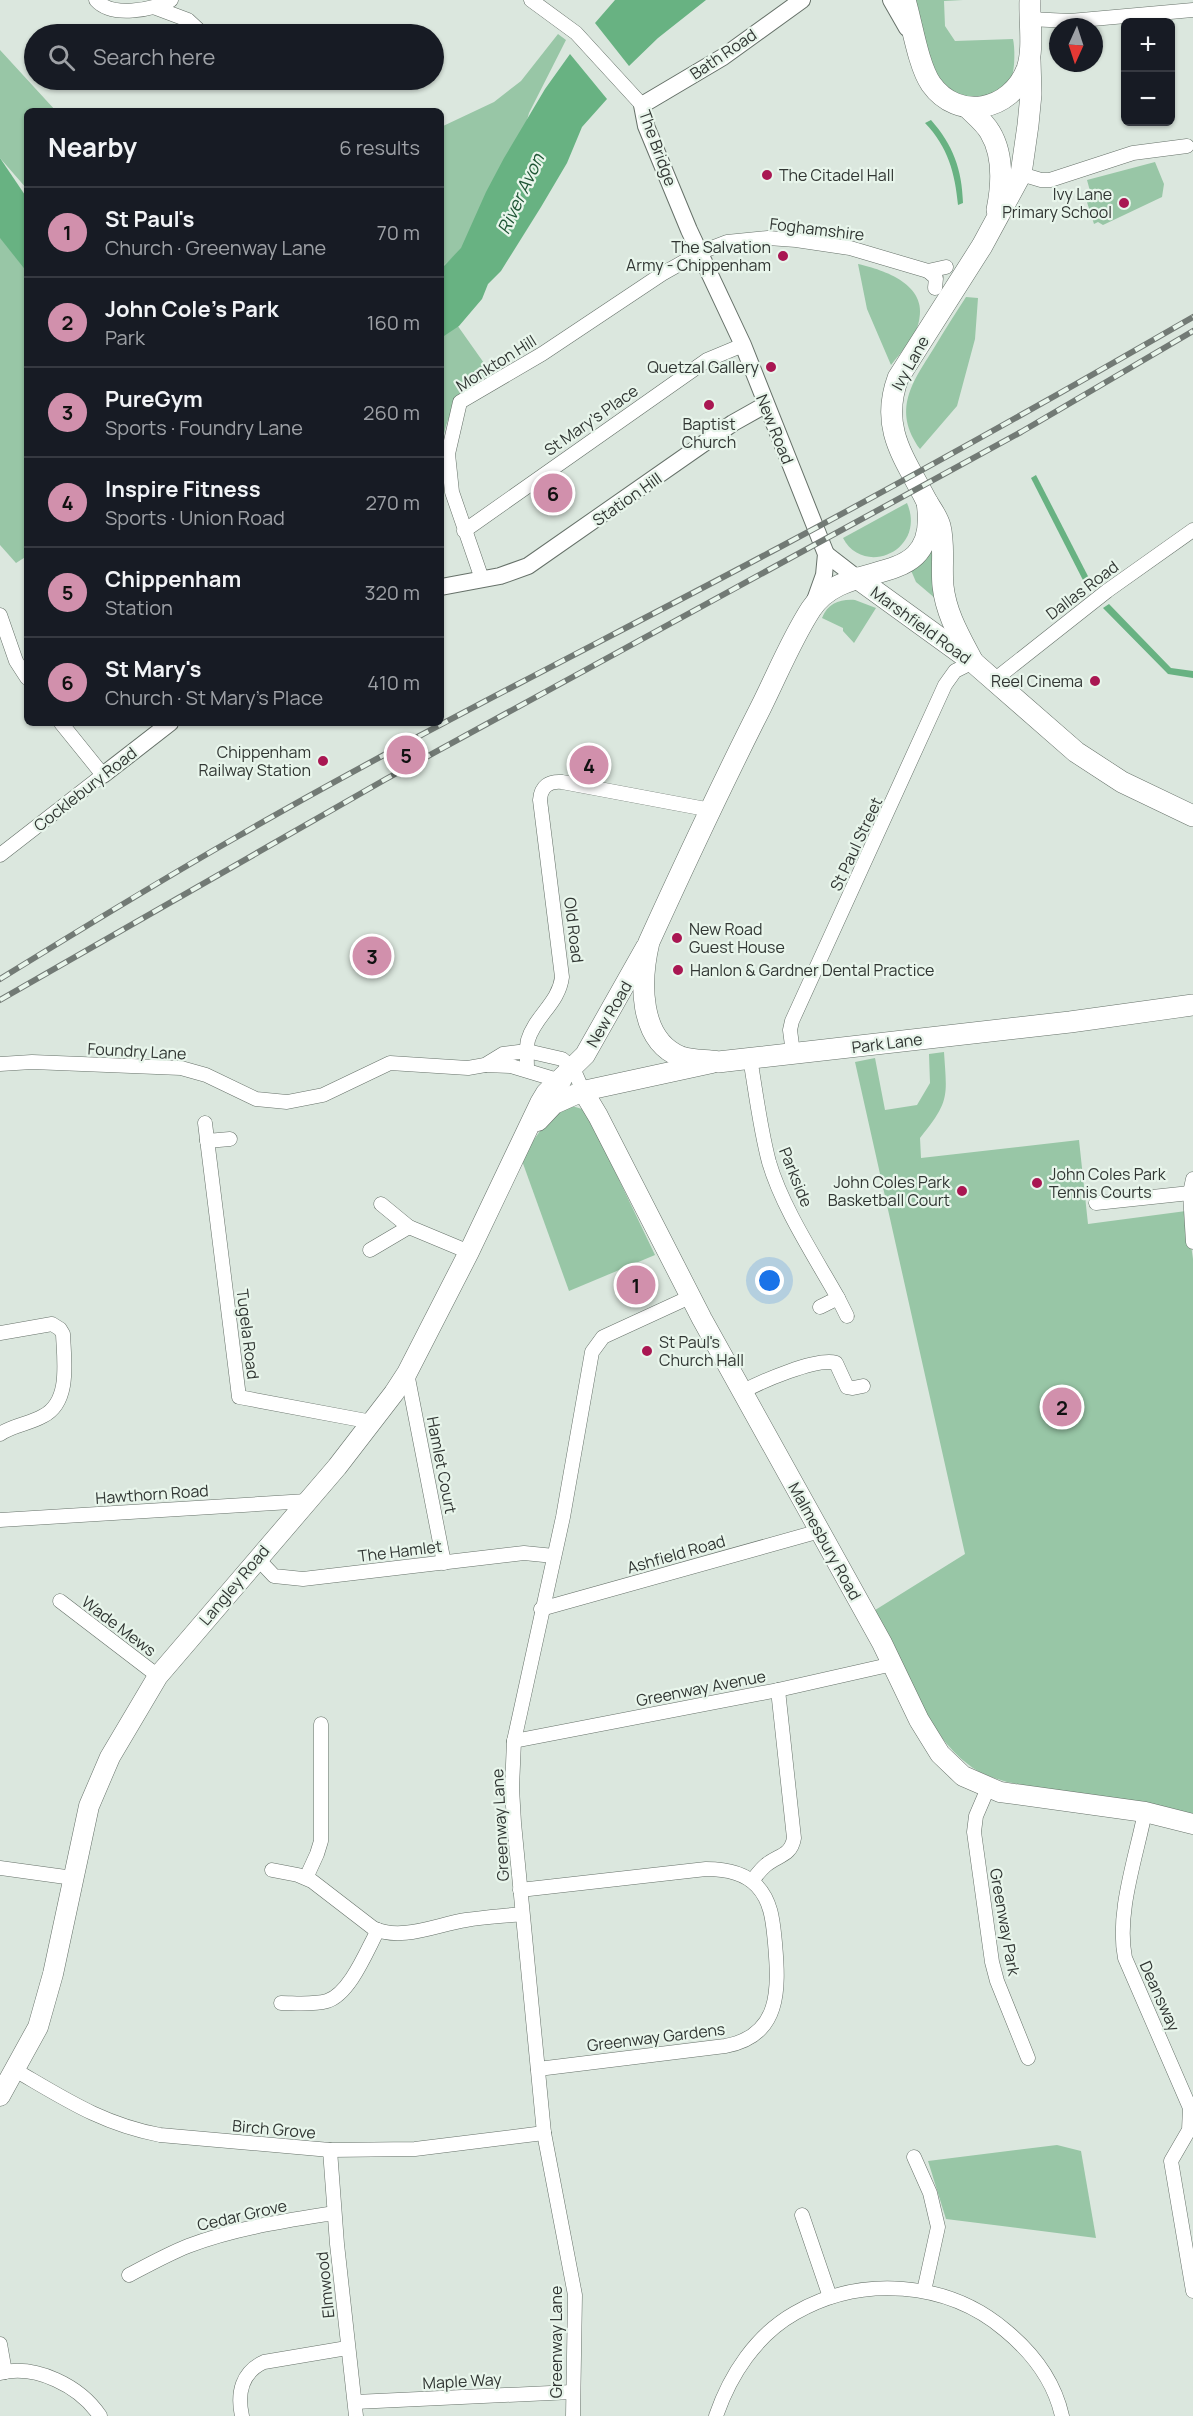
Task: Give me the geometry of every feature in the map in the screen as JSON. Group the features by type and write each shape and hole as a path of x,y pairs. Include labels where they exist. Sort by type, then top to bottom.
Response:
{"main road":[{"name":"Ivy Lane","path":"906,0 923,68 932,85 950,100 968,108 991,133 999,158 999,199 989,234"},
{"name":"Ivy Lane","path":"973,662 956,631 947,607 937,517 895,439 891,417 893,393 903,370 989,234 1021,174 1027,148 1029,118 1030,10"},
{"path":"968,108 987,107 1006,98 1018,86 1030,60"},
{"name":"Ivy Lane","path":"864,583 902,565 917,554 929,530 927,501"},
{"name":"New Road","path":"566,1074 585,1055 648,942 812,608 828,592 864,583"},
{"name":"Marshfield Road","path":"864,583 973,662 1063,742 1095,765 1140,792 1193,816"},
{"name":"New Road","path":"648,942 644,971 645,997 649,1023 654,1035 666,1049 680,1056 718,1062"},
{"name":"Park Lane","path":"583,1091 718,1062 1070,1022 1193,1005"},
{"name":"Langley Road","path":"0,2096 38,2027 53,1974 89,1806 110,1757 158,1676 372,1422 407,1373 469,1252 506,1170 540,1103 566,1074"},
{"name":"Langley Road","path":"526,1134 554,1104 583,1091"},
{"name":"Malmesbury Road","path":"583,1091 690,1297 892,1664 919,1720 940,1754 963,1776 988,1788 1019,1796 1145,1812 1193,1824"}],"street":[{"path":"96,0 106,8 118,11 156,8 171,0"},
{"name":"The Bridge","path":"531,0 575,32 642,105 646,126 701,252"},
{"name":"Bath Road","path":"642,105 723,57 802,0"},
{"path":"891,0 919,50"},
{"path":"156,8 188,20 192,24"},
{"path":"1030,10 1070,21 1193,10"},
{"path":"1021,174 1041,180 1050,180 1133,153 1187,146"},
{"name":"Foghamshire","path":"701,252 727,242 747,239 796,240 873,253 928,271"},
{"name":"New Road","path":"701,252 743,345 826,554 822,582 812,608"},
{"name":"Monkton Hill","path":"482,579 452,492 448,454 460,402 542,354 662,274 701,252"},
{"path":"928,271 946,267"},
{"path":"928,271 936,278 935,288"},
{"name":"St Mary's Place","path":"464,531 707,360 743,345"},
{"name":"Station Hill","path":"482,579 514,572 536,562 733,423 765,405"},
{"name":"Dallas Road","path":"993,681 1107,591 1193,530"},
{"name":"Marshfield Road","path":"826,554 864,583"},
{"path":"444,586 482,579"},
{"path":"0,615 16,661 24,673"},
{"name":"St Paul Street","path":"793,1053 790,1030 792,1021 945,685 955,671 973,662"},
{"path":"64,726 103,775"},
{"name":"Cocklebury Road","path":"0,855 166,726"},
{"name":"Old Road","path":"527,1069 527,1051 531,1032 558,995 562,977 540,800 544,787 550,782 562,782 711,810"},
{"name":"Foundry Lane","path":"0,1064 32,1062 182,1068 206,1075 256,1099 287,1102 322,1095 390,1063 462,1069 485,1065 502,1054 527,1051 562,1059 566,1074"},
{"name":"Parkside","path":"750,1058 765,1144 774,1176 847,1316"},
{"path":"485,1065 511,1066 566,1074 583,1091"},
{"name":"Tugela Road","path":"205,1123 239,1397 372,1422"},
{"path":"207,1141 230,1138"},
{"path":"1193,1179 1190,1193 1193,1242"},
{"path":"1096,1203 1190,1193"},
{"path":"381,1204 409,1227 469,1252"},
{"path":"370,1250 409,1227"},
{"name":"Greenway Lane","path":"573,2416 574,2295 544,2133 512,1798 514,1741 554,1556 592,1352 603,1337 690,1297"},
{"path":"820,1307 838,1298"},
{"path":"0,1333 52,1324 60,1329 63,1334 64,1374 61,1392 56,1405 50,1412 42,1417 9,1427 0,1434"},
{"path":"742,1392 771,1378 825,1362 836,1363 847,1387 863,1386"},
{"name":"Hamlet Court","path":"407,1373 444,1563"},
{"name":"Hawthorn Road","path":"0,1520 307,1501"},
{"name":"Ashfield Road","path":"541,1610 819,1531"},
{"name":"The Hamlet","path":"257,1558 270,1574 289,1579 525,1553 554,1556"},
{"name":"Wade Mews","path":"60,1601 158,1676"},
{"name":"Greenway Avenue","path":"514,1741 778,1690 892,1664"},
{"path":"520,1890 706,1869 733,1872 752,1881 766,1865 785,1855 792,1847 794,1838 778,1690"},
{"path":"306,1878 321,1840 321,1724"},
{"name":"Greenway Park","path":"988,1788 976,1816 974,1832 992,1962 997,1981 1028,2058"},
{"name":"Deansway","path":"1145,1812 1123,1918 1122,1941 1125,1958 1190,2108 1189,2130 1171,2161 1193,2291"},
{"path":"0,1868 73,1878"},
{"path":"272,1870 306,1878 378,1930 416,1931 464,1920 522,1914"},
{"name":"Greenway Gardens","path":"538,2069 725,2046 741,2042 764,2026 772,2010 778,1976 770,1907 752,1881"},
{"path":"281,2003 321,2002 338,1995 346,1988 378,1930"},
{"name":"Birch Grove","path":"15,2070 82,2110 100,2118 138,2131 184,2138 330,2150 415,2149 544,2133"},
{"name":"Elmwood","path":"330,2150 347,2348 355,2409"},
{"path":"914,2157 930,2193 938,2227 924,2291"},
{"name":"Cedar Grove","path":"129,2275 185,2247 220,2235 264,2224 334,2213"},
{"path":"802,2215 830,2297"},
{"path":"716,2416 735,2373 753,2349 788,2318 830,2297 882,2288 924,2291 948,2298 974,2309 1014,2337 1040,2365 1058,2398 1062,2416"},
{"path":"0,2344 2,2372 27,2372 57,2381 83,2396 100,2416"},
{"path":"242,2416 240,2404 242,2387 246,2376 253,2368 272,2361 347,2348"},
{"name":"Maple Way","path":"355,2409 572,2392"}],"shaded area":[{"path":"916,0 963,0 944,1 945,26 955,41 1013,39 1014,68 1007,85 991,95 970,97 960,95 944,84 930,56"},
{"path":"558,34 566,40 529,113 522,138 474,238 444,265 444,126 494,102 521,81"},
{"path":"0,50 24,76 24,90 37,90 53,108 24,108 24,186 0,158"},
{"path":"1155,162 1164,184 1162,197 1103,225 1098,222 1094,224 1085,196 1090,191 1087,180"},
{"path":"0,233 24,263 24,558 16,563 0,545"},
{"path":"858,264 892,275 911,289 917,298 920,308 915,333 891,365 867,309"},
{"path":"966,297 978,298 975,339 957,406 920,449 907,422 908,397 919,373"},
{"path":"455,322 491,373 461,398 450,416 444,435 444,330"},
{"path":"907,503 911,520 908,534 901,545 890,553 878,557 865,556 853,550 843,538"},
{"path":"932,540 936,599 916,582 910,568"},
{"path":"844,600 855,600 876,608 854,643 843,628 822,618 831,605"},
{"path":"944,1052 946,1089 942,1106 920,1138 921,1158 1079,1140 1088,1224 1186,1211 1193,1259 1193,1817 1007,1782 973,1768 954,1751 926,1715 872,1612 965,1554 855,1062 875,1058 885,1110 917,1105 930,1083 929,1054"},
{"path":"572,1106 582,1109 589,1117 655,1255 569,1291 521,1158 552,1114"},
{"path":"1057,2145 1081,2151 1096,2238 946,2219 928,2161"}],"water":[{"path":"615,0 706,0 658,38 629,66 595,23"},
{"name":"River Avon","path":"570,54 607,99 582,127 567,163 501,271 488,284 482,299 459,326 444,336 444,266 461,248 486,192 545,89"},
{"path":"931,120 951,148 955,158 961,179 963,203 958,205 955,182 945,151 925,123"},
{"path":"0,158 24,194 24,268 0,238"},
{"path":"1036,475 1092,584 1087,588 1031,478"},
{"path":"1109,604 1171,668 1193,671 1193,678 1168,674 1103,608"}],"railway":[{"path":"444,723 832,519 1193,317"},
{"path":"0,1000 386,779 1021,432 1193,331"},
{"path":"0,979 176,872 438,726"}],"place":[{"name":"The Citadel Hall","path":"767,175"},
{"name":"Ivy Lane Primary School","path":"1124,203"},
{"name":"The Salvation Army - Chippenham","path":"783,256"},
{"name":"Quetzal Gallery","path":"771,367"},
{"name":"Baptist Church","path":"709,405"},
{"name":"St Mary's","path":"553,493"},
{"name":"Reel Cinema","path":"1095,681"},
{"name":"Chippenham","path":"406,755"},
{"name":"Chippenham Railway Station","path":"323,761"},
{"name":"Inspire Fitness","path":"589,765"},
{"name":"New Road Guest House","path":"677,938"},
{"name":"PureGym","path":"372,956"},
{"name":"Hanlon & Gardner Dental Practice","path":"678,970"},
{"name":"John Coles Park Tennis Courts","path":"1037,1183"},
{"name":"John Coles Park Basketball Court","path":"962,1191"},
{"name":"St Paul's","path":"636,1285"},
{"name":"St Paul's Church Hall","path":"647,1351"},
{"name":"John Cole's Park","path":"1062,1407"}]}
